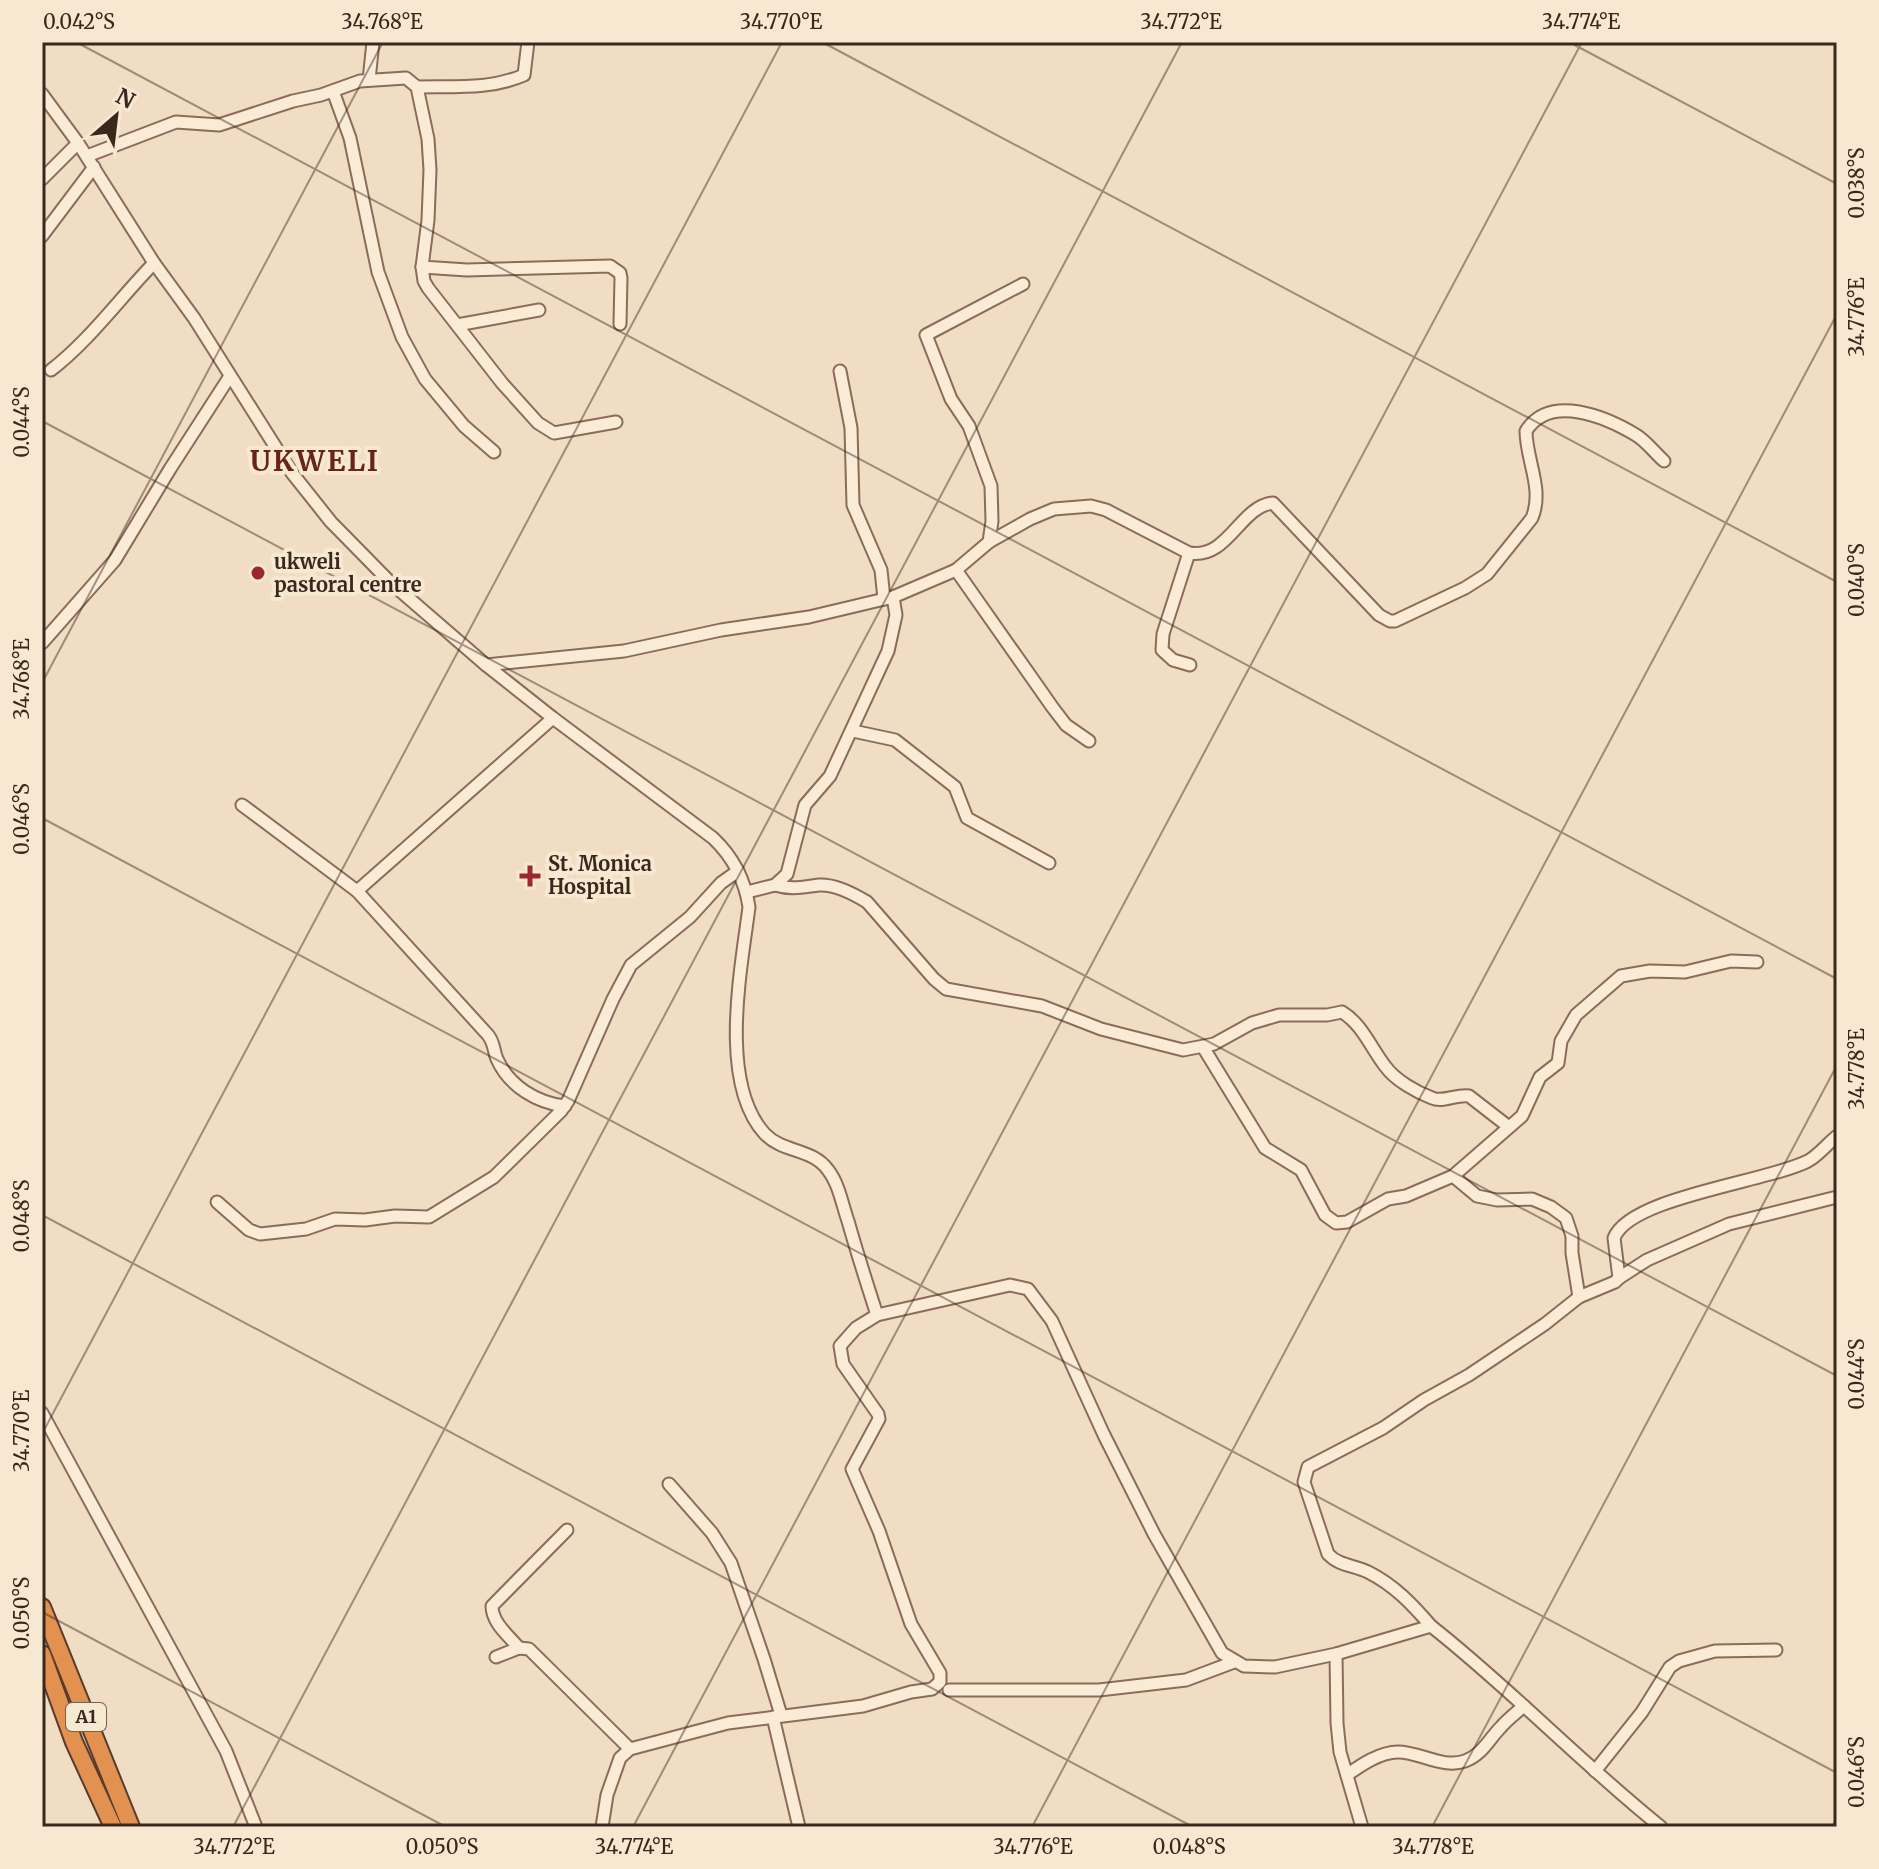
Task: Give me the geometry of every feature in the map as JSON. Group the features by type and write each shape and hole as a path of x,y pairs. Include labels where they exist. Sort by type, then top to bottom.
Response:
{"highway":[{"name":"A1","path":"42,1607 131,1827"},
{"name":"A1","path":"42,1654 74,1742 113,1827"}],"street":[{"path":"369,80 373,42"},
{"path":"417,87 494,85 510,81 524,75 528,42"},
{"path":"87,156 176,122 226,123 369,80 406,78 417,87 428,139 430,170 422,267 428,288 502,383 548,430 562,432 616,422"},
{"path":"333,91 350,138 378,272 402,337 425,379 464,426 494,452"},
{"path":"42,94 87,156 154,263 194,318 292,473 331,522 390,582 486,665 725,850 747,892 749,907 737,1017 737,1054 743,1088 757,1125 769,1138 810,1154 830,1172 877,1315"},
{"path":"42,179 78,143"},
{"path":"42,236 94,167"},
{"path":"51,370 79,346 154,263"},
{"path":"422,267 467,270 610,266 620,273 621,278 620,324"},
{"path":"989,542 993,505 991,486 969,426 951,399 926,335 1023,284"},
{"path":"457,325 539,310"},
{"path":"747,892 775,885 787,874 805,805 830,776 853,731 888,651 896,615 881,570 853,505 851,428 840,371"},
{"path":"42,643 115,560 230,376"},
{"path":"486,665 624,651 721,630 809,617 888,598 956,570 989,542 1054,509 1091,506 1106,510 1189,553 1200,555 1215,549 1260,507 1273,503 1379,615 1395,621 1465,588 1487,574 1532,518 1536,507 1536,486 1526,445 1526,431 1542,415 1556,410 1575,411 1608,422 1638,436 1664,461"},
{"path":"1189,553 1163,634 1162,650 1173,660 1190,665"},
{"path":"956,570 1066,725 1089,741"},
{"path":"357,891 553,718"},
{"path":"853,731 895,740 955,787 967,818 1049,863"},
{"path":"242,805 357,891 488,1035 498,1062 525,1092 537,1101 565,1106"},
{"path":"217,1202 249,1230 260,1234 306,1229 335,1219 429,1217 443,1211 507,1167 565,1106 631,965 690,917 715,888 738,871"},
{"path":"775,885 794,890 827,886 867,902 946,989 1042,1006 1101,1029 1176,1049 1203,1047 1252,1023 1279,1015 1342,1012 1359,1029 1390,1072 1408,1086 1437,1100 1461,1094 1469,1096 1509,1127"},
{"path":"1203,1047 1265,1148 1301,1170 1325,1215 1332,1222 1347,1222 1388,1199 1406,1196 1453,1176 1509,1127 1527,1108 1540,1077 1558,1063 1564,1034 1576,1015 1617,978 1639,972 1685,972 1731,961 1757,962"},
{"path":"1619,1278 1614,1238 1623,1224 1668,1203 1807,1161 1837,1136"},
{"path":"1453,1176 1477,1196 1497,1200 1532,1199 1566,1218 1572,1236 1579,1297"},
{"path":"1661,1827 1431,1626 1405,1597 1383,1580 1337,1562 1328,1554 1309,1502 1305,1472 1315,1462 1383,1428 1424,1400 1476,1371 1579,1297 1619,1278 1647,1260 1729,1224 1837,1197"},
{"path":"602,1827 606,1820 607,1795 620,1758 630,1749 710,1727 863,1706 937,1686 941,1678 911,1624 879,1531 852,1469 879,1419 843,1364 840,1346 856,1328 877,1315 1010,1285 1020,1285 1035,1294 1052,1321 1154,1534 1222,1653 1234,1662 1257,1668 1275,1667 1336,1654 1431,1626"},
{"path":"42,1413 226,1751 256,1827"},
{"path":"669,1484 712,1533 731,1563 764,1659 799,1827"},
{"path":"567,1530 492,1606 492,1614 519,1648 533,1652 630,1749"},
{"path":"496,1657 519,1648"},
{"path":"1595,1771 1642,1712 1670,1667 1679,1661 1715,1651 1776,1650"},
{"path":"1336,1654 1337,1723 1347,1775 1362,1827"},
{"path":"949,1690 1099,1690 1186,1680 1234,1662"},
{"path":"1347,1775 1361,1765 1394,1752 1449,1763 1464,1761 1480,1752 1524,1706"}],"place":[{"name":"ukweli pastoral centre","path":"258,573"},
{"name":"St. Monica Hospital","path":"530,876"}],"district":[{"name":"UKWELI","path":"315,461"}]}
